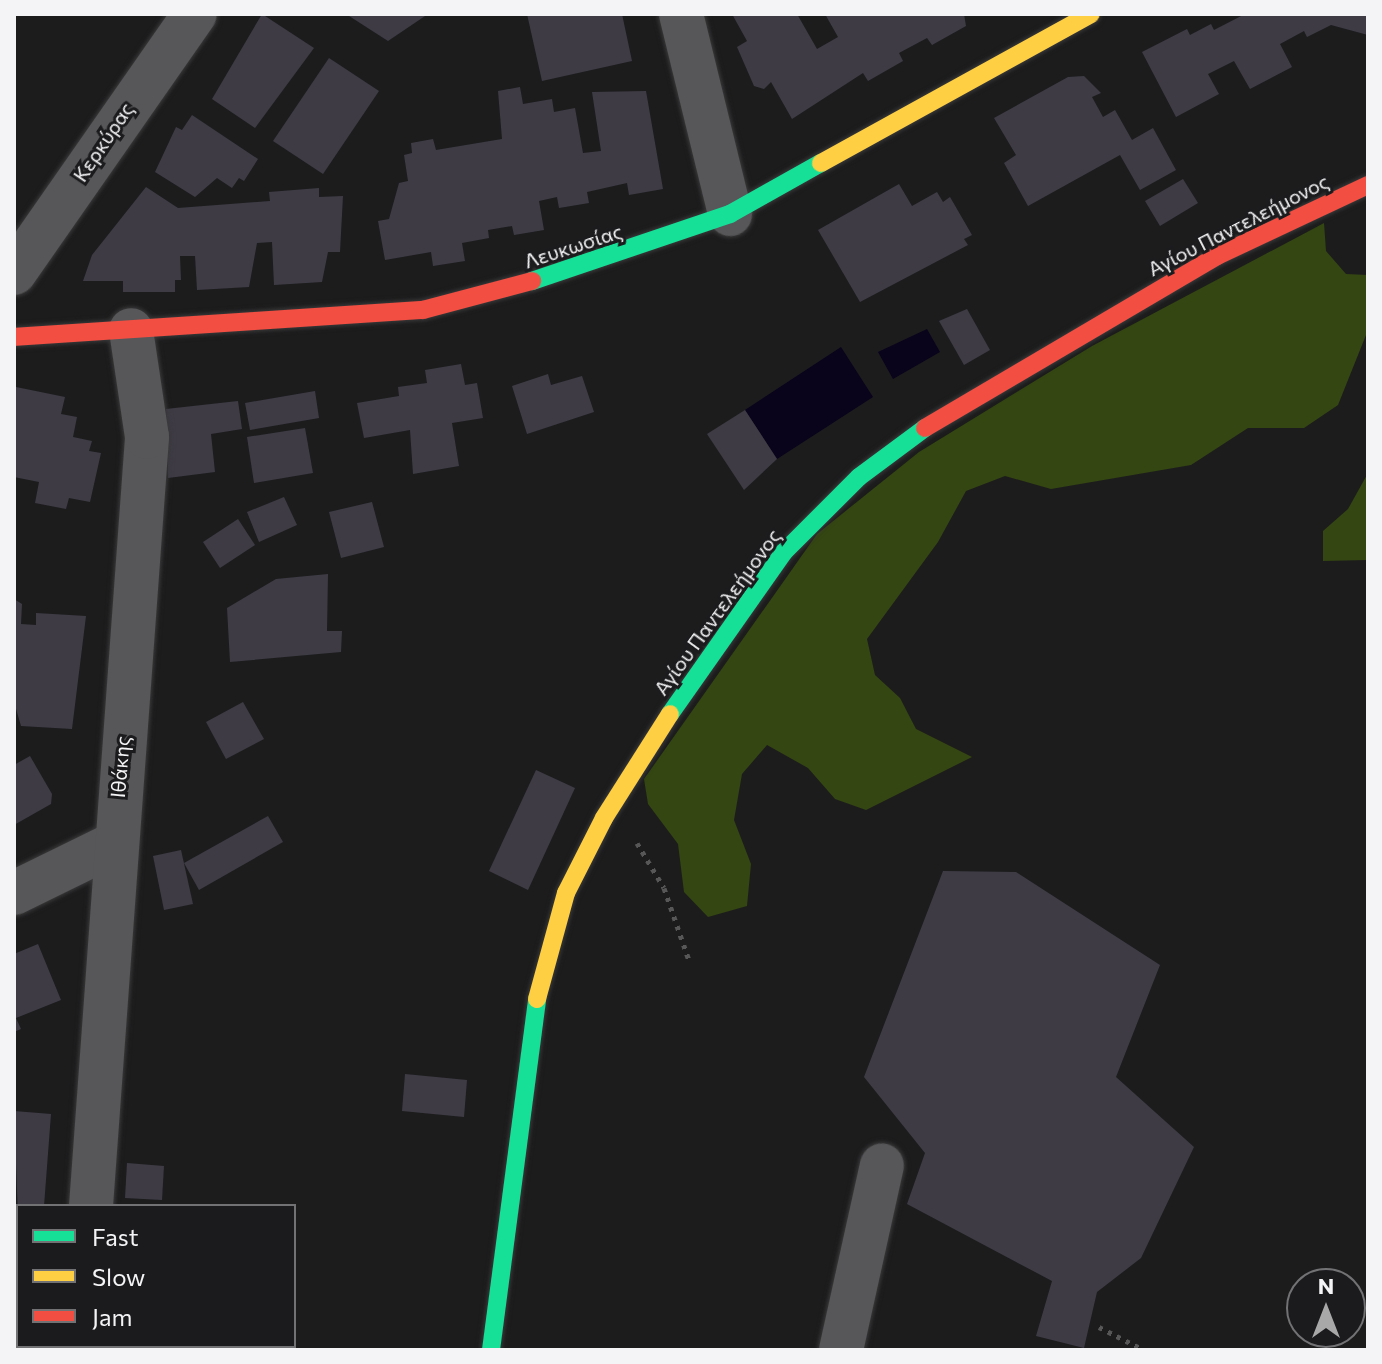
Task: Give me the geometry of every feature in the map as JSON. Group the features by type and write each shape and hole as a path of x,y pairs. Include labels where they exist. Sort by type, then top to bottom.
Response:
{"street":[{"name":"Κερκύρας","path":"14,273 165,32 195,14"},
{"path":"681,14 730,214"},
{"name":"Λευκωσίας","path":"14,337 423,310 491,295 730,214 1091,14"},
{"name":"Αγίου Παντελεήμονος","path":"491,1350 540,974 566,893 604,818 783,553 859,477 929,425 1217,256 1368,185"},
{"name":"Ιθάκης","path":"91,1204 114,844 147,437 131,330"},
{"path":"14,893 114,844"},
{"path":"841,1350 882,1165"}],"path":[{"path":"604,818 639,844 664,888 689,960"},
{"path":"1099,1327 1144,1350"}],"green space":[{"path":"1324,223 1326,251 1346,274 1368,275 1368,330 1338,405 1304,428 1248,428 1191,465 1051,489 1005,476 966,491 938,542 867,639 875,675 900,698 916,729 972,757 866,810 835,799 808,768 767,745 742,774 734,820 751,864 747,906 708,917 684,892 678,844 648,804 644,779 817,534 919,452 1092,346"},
{"path":"1368,473 1368,560 1323,561 1323,531 1348,509"}],"shaded area":[{"path":"927,329 940,352 893,379 878,352"},
{"path":"841,347 873,397 777,459 745,410"}],"building":[{"path":"262,14 314,48 255,128 212,99"},
{"path":"346,14 428,14 388,41"},
{"path":"527,14 622,14 632,61 542,81"},
{"path":"732,14 797,14 817,49 838,37 825,14 964,14 966,26 932,45 927,38 899,53 903,61 868,81 863,73 792,119 771,82 764,89 754,86 737,47 747,41"},
{"path":"1245,14 1368,14 1368,35 1331,25 1307,37 1304,31 1280,44 1292,67 1250,89 1234,61 1208,74 1219,94 1176,117 1142,52 1187,29 1190,35 1211,24 1214,30"},
{"path":"329,58 379,91 323,174 273,141"},
{"path":"1084,76 1101,93 1092,97 1103,117 1115,110 1132,140 1153,128 1176,170 1140,190 1120,155 1028,206 1004,163 1016,155 994,118 1068,77"},
{"path":"520,87 523,104 552,99 554,112 575,108 583,153 601,151 592,92 646,91 663,189 629,195 627,183 587,192 589,203 559,208 557,197 539,201 544,230 514,235 512,226 488,230 489,238 462,243 465,261 433,266 431,252 385,260 378,221 389,219 399,183 408,181 404,155 412,153 411,143 433,139 436,150 502,139 498,91"},
{"path":"192,115 258,159 244,181 239,178 232,188 217,178 195,197 155,172 176,127 182,130"},
{"path":"1183,179 1198,203 1160,226 1145,201"},
{"path":"899,184 912,206 937,192 943,202 950,197 972,235 964,239 968,245 860,302 818,230"},
{"path":"146,187 178,208 270,201 269,192 319,188 319,197 343,196 340,252 328,252 322,282 274,285 272,242 257,243 249,287 197,290 195,256 180,256 181,280 175,280 175,292 123,292 123,281 83,281 92,255"},
{"path":"967,309 990,350 964,365 939,321"},
{"path":"461,364 465,385 477,383 483,418 452,423 459,466 413,474 410,430 364,438 357,403 399,396 398,387 427,383 425,370"},
{"path":"548,374 551,385 582,376 594,412 527,434 512,386"},
{"path":"16,387 65,397 61,414 77,417 73,437 92,441 89,451 101,453 90,502 69,498 66,509 35,503 39,482 14,477"},
{"path":"315,391 319,418 250,430 245,403"},
{"path":"238,401 242,429 211,434 215,472 168,478 166,409"},
{"path":"745,410 777,459 744,490 707,434"},
{"path":"305,428 313,473 254,483 247,437"},
{"path":"284,497 297,525 259,542 247,512"},
{"path":"372,502 384,547 341,558 329,512"},
{"path":"238,519 255,545 220,568 203,542"},
{"path":"328,574 327,631 342,631 341,652 230,662 227,608 276,579"},
{"path":"14,599 22,604 21,624 36,625 36,613 86,616 72,729 21,726 14,702"},
{"path":"243,702 264,739 226,759 206,722"},
{"path":"30,756 52,794 51,804 14,825 14,765"},
{"path":"536,770 575,788 528,890 489,871"},
{"path":"268,816 283,842 199,890 184,863"},
{"path":"181,850 193,904 164,910 153,856"},
{"path":"943,871 1016,872 1160,965 1116,1077 1194,1147 1141,1258 1097,1292 1084,1348 1036,1336 1052,1281 907,1204 925,1153 864,1077"},
{"path":"38,944 61,1000 16,1018 21,1029 14,1032 14,954"},
{"path":"405,1074 467,1080 464,1117 402,1111"},
{"path":"14,1111 51,1114 44,1204 17,1204"},
{"path":"127,1163 164,1166 162,1200 125,1198"},
{"path":"14,1254 16,1348 37,1350 14,1350"},
{"path":"141,1348 178,1348 178,1350"}],"traffic: fast":[{"path":"532,281 730,214 821,163"},
{"path":"670,714 783,553 859,477 925,428"},
{"path":"491,1350 537,999"}],"traffic: slow":[{"path":"821,163 1091,14"},
{"path":"537,999 566,893 604,818 670,714"}],"traffic: jam":[{"path":"925,428 1217,256 1368,185"},
{"path":"14,337 423,310 532,281"}]}
